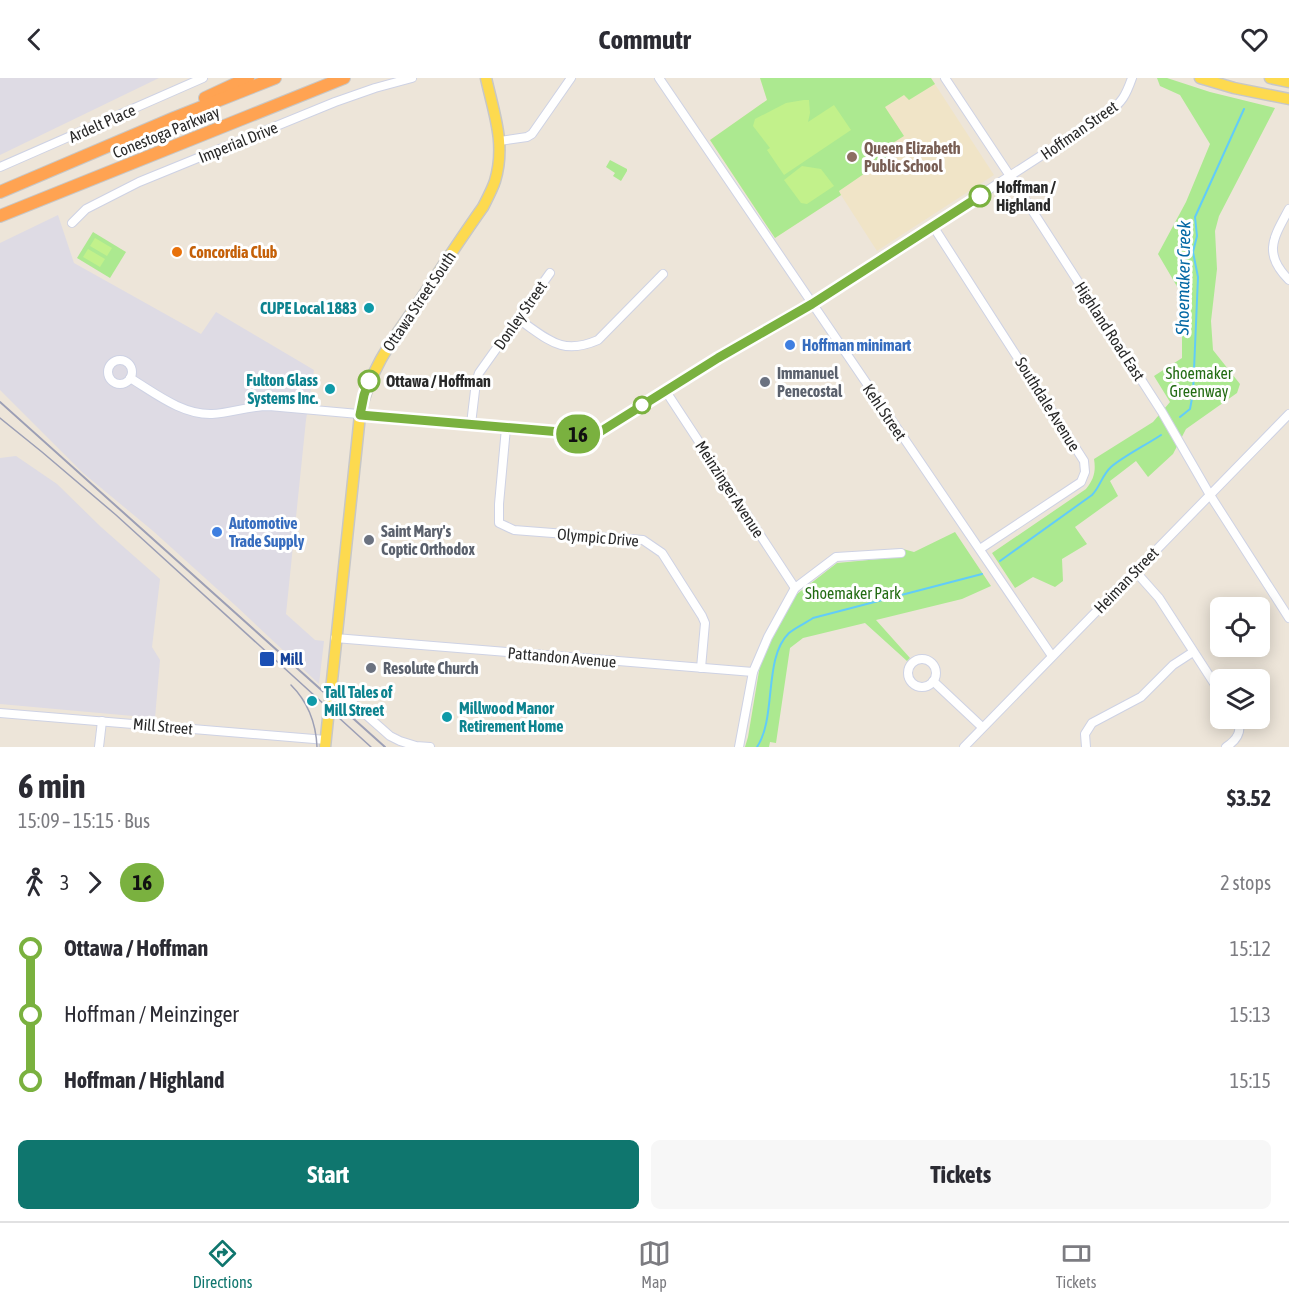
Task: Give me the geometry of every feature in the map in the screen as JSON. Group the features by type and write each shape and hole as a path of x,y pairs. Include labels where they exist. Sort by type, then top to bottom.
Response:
{"highway":[{"path":"174,118 186,107 248,78"},
{"name":"Conestoga Parkway","path":"0,192 275,78"},
{"name":"Conestoga Parkway","path":"0,216 344,78"}],"main road":[{"name":"Ottawa Street South","path":"325,743 364,395 386,350 483,207 495,183 500,141 486,78"},
{"path":"1200,78 1289,99"},
{"path":"1270,78 1289,82"}],"street":[{"name":"Ardelt Place","path":"0,167 203,78"},
{"name":"Imperial Drive","path":"72,223 86,209 139,182 334,102 375,87 412,78"},
{"path":"500,141 532,134 571,78"},
{"name":"Kehl Street","path":"659,78 1052,656"},
{"name":"Highland Road East","path":"945,78 1162,412 1210,495 1289,618"},
{"name":"Hoffman Street","path":"130,378 176,405 200,413 213,414 253,406 268,406 595,435 718,358 812,304 1115,107 1126,94 1132,78"},
{"path":"1289,209 1274,237 1273,252 1276,264 1289,280"},
{"name":"Southdale Avenue","path":"933,226 1084,461 1085,472 1081,482 980,549"},
{"name":"Donley Street","path":"471,424 479,373 550,273"},
{"path":"518,319 554,343 562,346 586,346 598,340 663,274"},
{"name":"Meinzinger Avenue","path":"665,390 795,588"},
{"name":"Heiman Street","path":"964,747 1289,414"},
{"name":"Olympic Drive","path":"506,428 499,523 514,530 643,540 662,553 705,623 701,668"},
{"path":"739,747 753,672 768,637 795,588 836,557 901,554"},
{"path":"1135,572 1159,598 1210,678"},
{"name":"Pattandon Avenue","path":"335,638 753,672"},
{"path":"1086,747 1085,734 1092,723 1140,697 1173,665 1193,652"},
{"path":"933,681 982,727"},
{"path":"330,693 347,698 390,736 416,746 430,747"},
{"name":"Mill Street","path":"0,713 325,743"},
{"path":"99,747 102,721"},
{"path":"1226,747 1240,729"}],"shaded area":[{"path":"0,78 159,78 0,155"},
{"name":"Queen Elizabeth Public School","path":"760,78 931,78 994,175 877,251 841,195 775,238 710,140 767,100"},
{"path":"58,215 74,263 201,334 216,312 314,370 306,420 286,614 315,640 324,641 319,684 153,531 83,473 0,390 0,243"},
{"path":"16,456 57,484 160,579 152,647 160,660 155,718 0,704 0,458"}],"green space":[{"name":"Queen Elizabeth Public School","path":"760,78 931,78 935,84 909,100 904,95 885,107 904,136 888,146 893,154 839,191 841,195 775,238 710,140 767,100"},
{"name":"Shoemaker Greenway","path":"1157,78 1167,78 1210,92 1275,108 1219,216 1215,231 1217,269 1211,321 1213,350 1240,384 1237,393 1186,429 1173,454 1148,477 1136,461 1110,481 1118,496 1075,527 1087,544 1062,559 1063,581 1055,587 1033,577 1015,588 992,553 1086,489 1094,475 1094,459 1153,422 1170,402 1154,376 1182,358 1182,295 1158,254 1186,202 1210,144 1180,95 1160,86"},
{"path":"809,100 808,122 834,105 851,130 784,175 767,150 770,148 753,126 755,119 786,103"},
{"path":"610,160 627,169 621,181 613,176 615,173 606,167"},
{"path":"802,166 821,169 834,186 807,204 801,203 784,180"},
{"path":"93,232 126,252 110,278 77,258"},
{"path":"95,238 112,248 107,256 90,246"},
{"path":"88,249 105,259 100,267 83,257"},
{"name":"Shoemaker Park","path":"955,532 991,586 962,599 876,620 910,658 907,661 865,623 803,638 790,648 776,743 770,742 769,747 745,747 760,665 773,633 797,594 837,563 900,557 903,549 914,552"}],"waterway":[{"name":"Shoemaker Creek","path":"1180,417 1190,409 1193,393 1198,277 1193,252 1197,236 1195,217 1244,109"},
{"name":"Shoemaker Creek","path":"1000,561 1092,495 1108,470 1116,463 1161,435"},
{"name":"Shoemaker Creek","path":"757,747 767,720 776,657 789,633 813,618 982,574"}],"tram line":[{"path":"0,418 116,515 371,747"},
{"path":"291,685 302,698 310,713 317,747"}],"railway":[{"path":"0,402 385,747"}],"bus line":[{"name":"16","path":"369,381 360,415 595,435 718,358 812,304 980,196"}],"place":[{"name":"Queen Elizabeth Public School","path":"852,157"},
{"name":"Hoffman / Highland","path":"980,196"},
{"name":"Concordia Club","path":"177,252"},
{"name":"CUPE Local 1883","path":"369,308"},
{"name":"Hoffman minimart","path":"790,345"},
{"name":"Ottawa / Hoffman","path":"369,381"},
{"name":"Immanuel Penecostal","path":"765,382"},
{"name":"Fulton Glass Systems Inc.","path":"330,389"},
{"name":"Automotive Trade Supply","path":"217,532"},
{"name":"Saint Mary's Coptic Orthodox","path":"369,540"},
{"name":"Mill","path":"267,659"},
{"name":"Resolute Church","path":"371,668"},
{"name":"Tall Tales of Mill Street","path":"312,701"},
{"name":"Millwood Manor Retirement Home","path":"447,717"}]}
